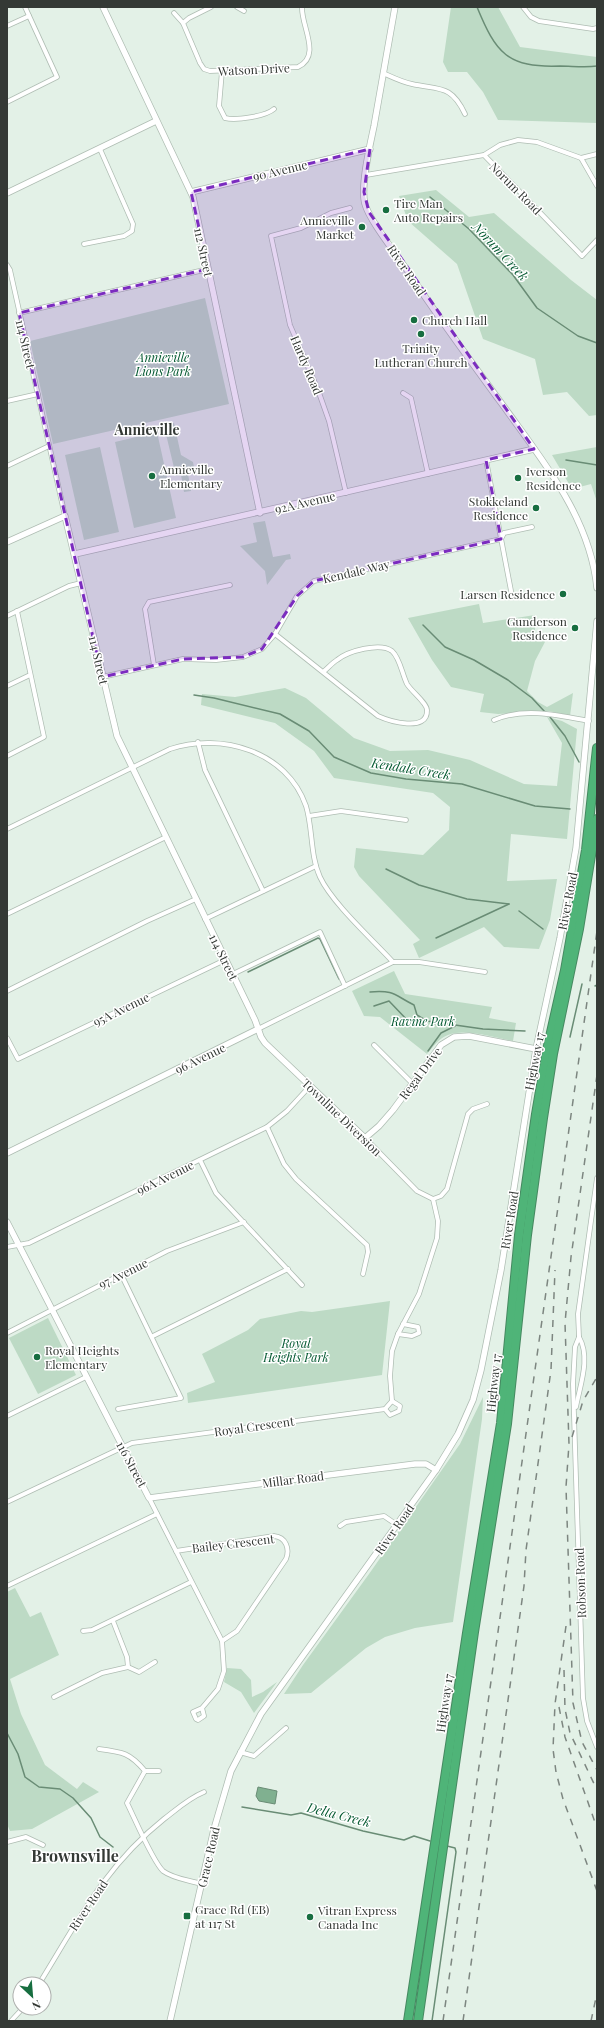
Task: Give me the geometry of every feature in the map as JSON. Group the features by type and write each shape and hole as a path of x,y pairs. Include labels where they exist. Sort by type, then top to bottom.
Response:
{"highway":[{"name":"Highway 17","path":"408,2021 466,1635 501,1423 520,1230 536,1114 547,1050 565,970 586,850 597,748"},
{"name":"Highway 17","path":"418,2021 471,1648 508,1424 527,1235 543,1118 553,1054 579,930 597,819"}],"street":[{"path":"7,102 58,77 25,7"},
{"name":"112 Street","path":"103,7 191,192 260,513"},
{"path":"174,13 183,23 189,18 211,7"},
{"path":"237,7 244,11"},
{"name":"Watson Drive","path":"183,23 204,69 210,71 222,71 298,67 303,65 309,58 310,48 302,7"},
{"name":"River Road","path":"395,7 366,175 365,204 368,212 412,278 534,449 565,496 584,532 595,572 597,588"},
{"path":"523,7 531,17 538,21 593,29 597,28"},
{"path":"7,26 29,16"},
{"path":"222,71 219,106 225,118 235,119 265,115 274,109"},
{"path":"383,73 411,84 442,88 448,91 461,106 465,114"},
{"path":"7,193 156,121"},
{"path":"484,155 500,145 518,140 537,142 581,158 597,154"},
{"path":"84,244 124,236 132,231 133,224 100,148"},
{"name":"90 Avenue","path":"191,192 370,149"},
{"name":"Norum Road","path":"366,175 484,155 582,256 597,240"},
{"path":"581,158 597,186"},
{"name":"Hardy Road","path":"346,493 329,421 318,390 290,324 271,236 301,228 330,213 350,208"},
{"name":"114 Street","path":"8,266 102,677 116,731 132,768 233,974 258,1029"},
{"path":"19,313 208,270"},
{"path":"402,393 411,398 428,474"},
{"path":"7,401 38,394"},
{"path":"7,466 49,446"},
{"name":"92A Avenue","path":"75,554 260,513 534,449"},
{"path":"486,460 512,596"},
{"path":"7,542 65,516"},
{"name":"Kendale Way","path":"102,677 183,659 216,660 243,657 262,648 275,634 297,596 314,581 501,539 504,533 532,527"},
{"path":"7,616 69,586 81,583"},
{"path":"154,665 145,609 149,602 230,585"},
{"path":"7,756 44,737 17,611"},
{"name":"River Road","path":"240,1752 261,1714 436,1470 467,1417 481,1370 503,1258 536,1049 561,931 576,848 589,721 597,621"},
{"path":"275,634 378,716 392,722 412,724 420,722 425,717 427,710 426,706 408,685 393,652 386,648 369,648 350,652 338,659 324,672"},
{"path":"7,686 30,675"},
{"path":"494,720 504,715 528,712 552,714 589,721"},
{"path":"198,742 205,770 263,891"},
{"path":"7,829 170,749 184,744 198,742 219,742 236,746 274,762 293,781 300,792 309,816 316,866 330,893 393,962 419,962 485,972"},
{"path":"309,816 341,811 406,820"},
{"path":"7,914 166,837"},
{"path":"205,919 316,866"},
{"path":"7,991 147,921 196,899"},
{"path":"233,974 320,932 345,986"},
{"name":"95A Avenue","path":"7,1038 18,1060 225,960"},
{"name":"96 Avenue","path":"7,1153 393,962"},
{"name":"Townline Diversion","path":"258,1029 265,1043 365,1138 417,1191 433,1199"},
{"name":"Regal Drive","path":"365,1138 379,1126 441,1045 454,1037 469,1036 536,1049"},
{"path":"374,1045 412,1083"},
{"name":"96A Avenue","path":"7,1246 29,1243 267,1127 287,1111 310,1086"},
{"path":"433,1199 441,1196 447,1189 468,1114 473,1109 486,1104"},
{"path":"267,1127 284,1164 296,1179 367,1245 368,1252 363,1274"},
{"path":"200,1160 216,1193 302,1285"},
{"name":"Robson Road","path":"574,1417 584,1363 583,1345 579,1337 578,1314 597,1178"},
{"name":"Royal Crescent","path":"7,1502 122,1446 132,1443 385,1409 390,1415 399,1411 398,1404 392,1401 390,1370 392,1351 398,1334 419,1294 436,1238 438,1221 433,1199"},
{"name":"116 Street","path":"7,1222 222,1640 224,1671 218,1689 202,1708"},
{"name":"97 Avenue","path":"7,1333 167,1251 244,1222"},
{"path":"153,1336 288,1269"},
{"path":"118,1409 182,1398 122,1274"},
{"path":"398,1334 412,1336 419,1333 418,1327 403,1324"},
{"name":"Robson Road","path":"579,1337 575,1347 574,1362 574,1417 583,1698 587,1721 597,1747"},
{"path":"7,1416 86,1377"},
{"path":"385,1409 392,1401"},
{"name":"Millar Road","path":"149,1498 415,1464 426,1464 436,1470"},
{"path":"7,1586 158,1514"},
{"path":"340,1526 346,1522 384,1516 397,1524"},
{"name":"Bailey Crescent","path":"176,1551 274,1536 282,1538 286,1543 288,1551 286,1559 237,1631 222,1640"},
{"path":"83,1631 92,1630 113,1621 192,1582"},
{"path":"113,1621 128,1657 128,1667"},
{"path":"54,1697 102,1673 128,1667 139,1672 155,1662"},
{"path":"240,1752 254,1756 286,1728"},
{"path":"100,1749 120,1752 134,1758 145,1771 159,1771"},
{"name":"Grace Road","path":"170,2021 214,1830 231,1771 240,1752"},
{"path":"145,1771 127,1803 154,1859 163,1870 174,1877 201,1884"},
{"name":"River Road","path":"44,1976 86,1905 121,1859 144,1836 193,1797 204,1792"},
{"path":"7,1842 26,1837 43,1845"}],"highlighted area":[{"path":"370,149 364,192 369,212 534,449 486,460 501,539 314,581 297,596 262,649 243,657 183,659 102,677 19,313 208,269 191,192"}],"green space":[{"path":"451,7 498,7 520,47 597,57 597,123 498,120 483,92 467,72 448,72 443,62"},
{"path":"436,190 469,217 494,213 571,280 597,300 597,415 589,416 567,392 543,395 535,359 483,339 457,264 408,221 399,196"},
{"name":"Annieville Lions Park","path":"205,298 229,404 53,444 30,341"},
{"path":"174,423 181,455 193,462 195,472 188,474 191,491 184,492 181,475 176,476 164,426"},
{"path":"157,432 176,518 134,528 115,442"},
{"path":"100,447 119,532 84,540 65,455"},
{"path":"597,447 597,502 591,484 572,489 552,455"},
{"path":"265,521 273,557 290,554 291,559 286,560 267,585 265,571 240,546 257,542 253,523"},
{"path":"479,604 483,623 535,615 535,638 546,640 535,661 527,691 538,702 547,707 573,693 570,716 549,711 498,714 480,712 484,694 451,687 432,660 408,618"},
{"path":"285,688 306,698 354,738 390,751 428,750 470,760 524,784 557,786 562,743 547,717 562,721 577,729 567,839 511,834 507,881 557,879 550,920 539,949 504,947 484,927 419,958 413,944 420,940 359,876 354,867 356,848 423,855 449,830 450,807 433,793 334,778 314,751 275,723 201,705 202,694 235,697"},
{"name":"Ravine Park","path":"394,971 405,994 492,1007 489,1018 516,1023 513,1041 480,1034 455,1033 442,1038 427,1054 380,1017 364,1016 352,991"},
{"name":"Royal Heights Park","path":"390,1301 382,1375 188,1403 187,1393 215,1382 202,1354 248,1330 260,1319 301,1311 312,1312"},
{"name":"Royal Heights Elementary","path":"48,1318 76,1375 38,1394 9,1338"},
{"path":"483,1397 482,1419 453,1622 415,1628 385,1637 366,1648 311,1693 284,1694 460,1444"},
{"path":"15,1588 30,1617 41,1612 59,1655 10,1679 21,1714 45,1765 77,1789 83,1782 99,1792 32,1829 10,1831 7,1824 7,1592"},
{"path":"227,1668 241,1669 251,1680 252,1697 263,1692 277,1682 254,1713 241,1692 224,1682"}],"shaded area":[{"path":"258,1787 277,1791 275,1804 259,1801 256,1796"}],"waterway":[{"path":"477,7 484,23 498,46 515,60 527,64 542,66 597,66"},
{"name":"Norum Creek","path":"430,197 469,229 513,275 537,308 578,336 597,343"},
{"path":"566,460 597,465"},
{"path":"423,625 445,647 474,660 508,680 532,698 545,712"},
{"name":"Kendale Creek","path":"194,695 214,698 280,714 309,731 334,757 371,773 406,779 462,784 535,806 570,809"},
{"path":"550,717 565,736 579,762"},
{"path":"386,869 419,885 467,899 509,904"},
{"path":"436,938 509,904"},
{"path":"519,911 543,929"},
{"path":"248,972 318,938 320,939 339,979"},
{"path":"570,1037 582,984"},
{"path":"370,992 385,992 398,996 414,1005 417,1015 427,1021"},
{"path":"374,1006 389,1001 410,1023 427,1021 483,1029 525,1031"},
{"path":"428,1051 441,1033 455,1026"},
{"name":"Delta Creek","path":"7,1733 18,1754 25,1777 39,1787 60,1789 73,1798 91,1818 100,1837 113,1847"},
{"name":"Delta Creek","path":"242,1807 291,1815 301,1813 363,1831 404,1840 414,1836 430,1841"},
{"name":"Delta Creek","path":"432,2021 456,1852 455,1848 447,1846"}],"railway":[{"path":"443,2021 597,931"},
{"path":"597,1075 571,1257 565,1323 569,1444 566,1487 573,1703 582,1742 597,1770"},
{"path":"463,2021 524,1586 526,1550 551,1370 555,1270"},
{"path":"572,1437 583,1401 597,1377"},
{"path":"566,1626 555,1704 553,1749 556,1772 563,1799 597,1891"},
{"path":"564,1670 565,1709 570,1733 597,1790"},
{"path":"559,1707 565,1737 597,1828"},
{"path":"591,2021 597,1993"}],"place":[{"name":"Tire Man Auto Repairs","path":"386,210"},
{"name":"Annieville Market","path":"362,227"},
{"name":"Church Hall","path":"414,320"},
{"name":"Trinity Lutheran Church","path":"421,334"},
{"name":"Annieville Elementary","path":"152,476"},
{"name":"Iverson Residence","path":"518,478"},
{"name":"Stokkeland Residence","path":"536,508"},
{"name":"Larsen Residence","path":"563,594"},
{"name":"Gunderson Residence","path":"575,628"},
{"name":"Royal Heights Elementary","path":"37,1357"},
{"name":"Grace Rd (EB) at 117 St","path":"187,1916"},
{"name":"Vitran Express Canada Inc","path":"310,1917"}],"district":[{"name":"Annieville","path":"147,429"},
{"name":"Brownsville","path":"75,1855"}]}
